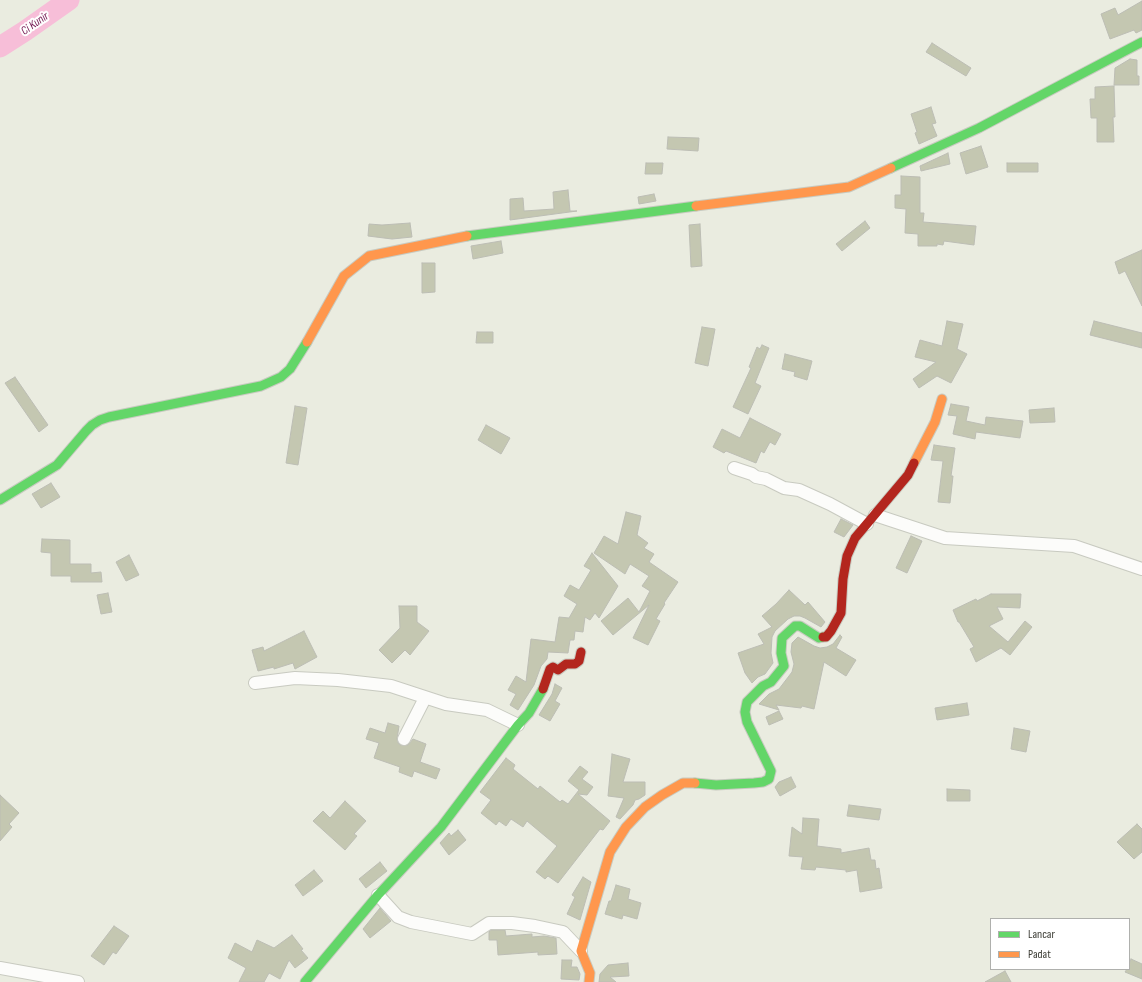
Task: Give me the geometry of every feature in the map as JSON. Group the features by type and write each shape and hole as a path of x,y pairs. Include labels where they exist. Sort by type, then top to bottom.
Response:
{"street":[{"path":"0,500 57,465 92,424 100,420 261,386 281,377 290,370 298,358 344,276 370,256 478,234 849,187 979,128 1142,42"},
{"path":"581,951 610,852 626,827 645,807 683,783 716,785 754,783 763,782 772,776 747,722 745,712 747,702 752,696 770,682 784,666 781,653 782,638 795,626 800,626 819,638 826,637 831,631 841,613 843,579 847,556 855,538 908,475 935,422 942,399"},
{"path":"734,468 752,474 756,477 766,479 784,488 799,490 871,520 945,538 1074,546 1142,569"},
{"path":"306,982 378,895 441,827 518,725 529,713 542,689 550,668 553,667 558,670 566,664 575,664 579,661 581,652"},
{"path":"255,683 295,678 338,680 391,686 446,704 487,710 518,725"},
{"path":"404,739 425,698"},
{"path":"378,895 398,916 411,922 472,934 489,923 512,923 563,932 581,951 590,973 589,982"},
{"path":"0,968 78,982"}],"building":[{"path":"1142,1 1142,30 1136,33 1134,30 1110,39 1101,14 1115,8 1118,15"},
{"path":"932,43 971,68 966,76 926,52"},
{"path":"1130,59 1137,60 1137,76 1139,76 1139,85 1114,85 1115,68"},
{"path":"1114,86 1114,142 1097,142 1097,118 1091,118 1090,99 1095,99 1095,87"},
{"path":"931,107 936,123 932,124 937,136 919,144 911,114"},
{"path":"668,137 699,138 698,151 667,149"},
{"path":"981,146 988,167 966,174 960,153"},
{"path":"948,153 950,164 921,171 920,166"},
{"path":"646,163 663,163 662,174 645,174"},
{"path":"1007,163 1038,163 1038,172 1007,172"},
{"path":"901,176 920,177 920,213 924,213 923,222 976,226 974,245 944,241 943,245 937,244 937,246 918,246 918,234 905,233 906,209 895,208 895,195 901,195"},
{"path":"568,190 570,211 577,211 510,220 510,199 523,198 524,211 554,209 553,192"},
{"path":"654,194 656,201 639,204 638,197"},
{"path":"865,221 870,228 842,251 836,244"},
{"path":"410,223 412,237 392,239 368,236 369,224 382,225"},
{"path":"700,224 702,266 691,267 689,225"},
{"path":"501,241 503,253 473,259 471,246"},
{"path":"1142,250 1142,306 1125,271 1119,274 1115,262"},
{"path":"422,263 435,263 435,292 422,293"},
{"path":"947,321 963,324 957,349 967,354 951,383 937,376 919,388 913,379 936,362 915,357 920,340 942,346"},
{"path":"1094,321 1142,333 1142,348 1090,335"},
{"path":"702,327 715,329 708,366 695,363"},
{"path":"477,332 493,332 493,343 476,343"},
{"path":"762,345 769,348 755,383 761,386 748,414 733,407 751,368 749,367 757,347 760,349"},
{"path":"785,354 812,361 807,380 794,376 795,372 782,369"},
{"path":"15,377 48,425 39,432 5,383"},
{"path":"951,404 969,407 966,421 985,425 986,417 1023,421 1020,438 976,432 975,439 953,434 957,416 948,415"},
{"path":"295,406 307,408 298,465 286,463"},
{"path":"1054,408 1055,422 1030,423 1029,410"},
{"path":"750,418 781,434 775,445 770,442 764,453 761,451 756,463 726,451 724,453 713,447 722,429 740,438"},
{"path":"486,425 510,438 501,454 478,440"},
{"path":"934,445 955,448 951,476 953,476 950,503 938,502 943,461 931,460"},
{"path":"51,483 60,497 41,508 32,494"},
{"path":"626,512 641,516 637,535 648,543 644,548 654,554 649,562 678,582 664,603 665,604 656,619 660,621 648,645 633,638 649,605 613,635 601,621 628,598 639,612 650,591 642,586 649,576 630,564 625,574 594,553 604,536 618,544"},
{"path":"841,519 853,525 844,537 834,532"},
{"path":"911,536 922,541 907,573 896,568"},
{"path":"42,539 70,540 70,564 91,564 91,573 101,572 102,582 71,582 71,576 51,576 51,553 41,552"},
{"path":"592,553 618,586 599,618 595,613 590,620 585,617 583,632 575,631 574,640 570,640 568,653 548,652 547,659 541,666 534,685 518,710 510,705 516,694 508,690 516,676 526,682 531,639 555,642 559,617 569,618 577,604 564,596 570,585 579,590 591,570 584,566"},
{"path":"129,555 139,575 126,581 116,562"},
{"path":"789,590 805,605 808,602 825,622 821,627 800,616 794,616 788,619 775,631 772,637 771,653 773,663 765,674 758,677 752,683 745,673 738,653 764,644 758,634 772,627 762,616"},
{"path":"108,593 112,612 101,614 97,595"},
{"path":"991,594 1021,594 1020,608 997,607 1003,619 989,626 1008,642 1025,621 1032,627 1010,655 1001,648 976,662 970,649 974,647 958,622 953,610 976,599 977,601"},
{"path":"399,606 417,606 417,622 429,631 410,655 405,650 392,663 379,650 400,628"},
{"path":"304,631 317,657 295,669 293,663 274,669 274,667 258,671 252,650 263,647 264,651"},
{"path":"840,635 842,637 836,648 856,660 846,676 824,662 814,709 802,706 801,708 776,705 779,710 759,704 769,694 779,689 792,672 794,664 791,652 792,643 798,637 820,648 833,644"},
{"path":"555,684 562,688 555,701 560,704 550,721 539,715 552,694"},
{"path":"967,703 969,715 937,720 935,708"},
{"path":"779,711 783,719 769,725 766,717"},
{"path":"388,723 399,726 397,739 400,745 408,745 413,739 426,744 420,762 440,769 436,779 414,771 412,777 399,772 400,767 374,758 379,743 366,739 370,728 385,733"},
{"path":"1014,728 1030,731 1026,752 1011,749"},
{"path":"612,754 630,759 623,782 645,782 645,795 635,800 633,805 620,819 616,817 624,798 608,796"},
{"path":"506,758 515,765 513,769 538,789 540,786 560,802 562,800 568,804 579,790 568,781 580,766 588,772 582,779 593,787 587,795 578,794 610,821 603,830 600,829 558,883 548,876 545,879 536,872 557,846 527,821 523,827 511,819 506,826 499,821 496,825 481,813 491,800 480,792"},
{"path":"791,777 796,787 780,796 775,787 779,782"},
{"path":"947,789 970,790 970,801 947,801"},
{"path":"0,795 19,813 9,824 12,827 0,841"},
{"path":"345,801 366,821 354,834 357,836 345,850 313,821 323,811 330,818"},
{"path":"849,805 881,809 879,820 847,816"},
{"path":"803,818 819,819 817,846 841,849 841,853 869,848 871,860 875,860 876,869 879,868 882,888 860,892 857,870 846,872 846,870 816,867 815,870 801,869 803,857 789,856 792,827 802,834"},
{"path":"1137,824 1142,829 1142,852 1134,859 1117,842"},
{"path":"458,830 466,840 449,855 440,843 449,833 451,836"},
{"path":"380,862 387,871 366,888 359,879"},
{"path":"314,870 323,881 303,896 295,885"},
{"path":"583,877 591,882 580,920 567,914 575,897 572,895"},
{"path":"616,885 630,889 628,899 641,903 637,919 623,915 622,919 605,914"},
{"path":"380,908 391,921 370,938 363,929"},
{"path":"114,926 129,936 116,954 113,952 104,965 91,956"},
{"path":"491,930 505,930 506,936 532,934 532,937 544,936 556,938 557,954 538,955 538,952 498,955 497,940 489,940 489,932"},
{"path":"292,935 308,958 295,968 289,960 280,979 269,973 264,982 239,982 246,968 228,958 235,943 252,952 257,940 274,948"},
{"path":"1131,959 1142,964 1142,979 1125,972 1126,970 1130,970"},
{"path":"562,960 572,960 571,967 577,967 580,974 579,980 561,979"},
{"path":"628,963 629,976 610,977 616,982 599,982 600,974 608,965"},
{"path":"1005,971 1011,982 985,982"}],"waterway":[{"name":"Ci Kunir","path":"0,47 69,0"}],"traffic: fast":[{"path":"891,168 979,128 1142,42"},
{"path":"467,236 696,206"},
{"path":"0,500 57,465 86,431 100,420 261,386 281,377 290,369 307,342"},
{"path":"695,783 716,785 754,783 763,782 769,779 771,771 747,722 745,712 747,702 763,686 771,682 784,666 781,653 782,638 795,626 800,626 819,638 823,637"},
{"path":"305,982 378,895 441,827 518,725 529,713 543,689"}],"traffic: slow":[{"path":"696,206 849,187 891,168"},
{"path":"307,342 344,276 369,256 467,236"},
{"path":"914,463 935,422 942,399"},
{"path":"589,982 590,973 581,951 610,852 626,827 645,807 683,783 695,783"}],"traffic: jam":[{"path":"823,637 826,637 831,631 841,613 843,579 847,556 855,538 908,475 914,463"},
{"path":"543,689 550,669 553,667 558,670 566,664 575,664 579,661 581,652"}]}
